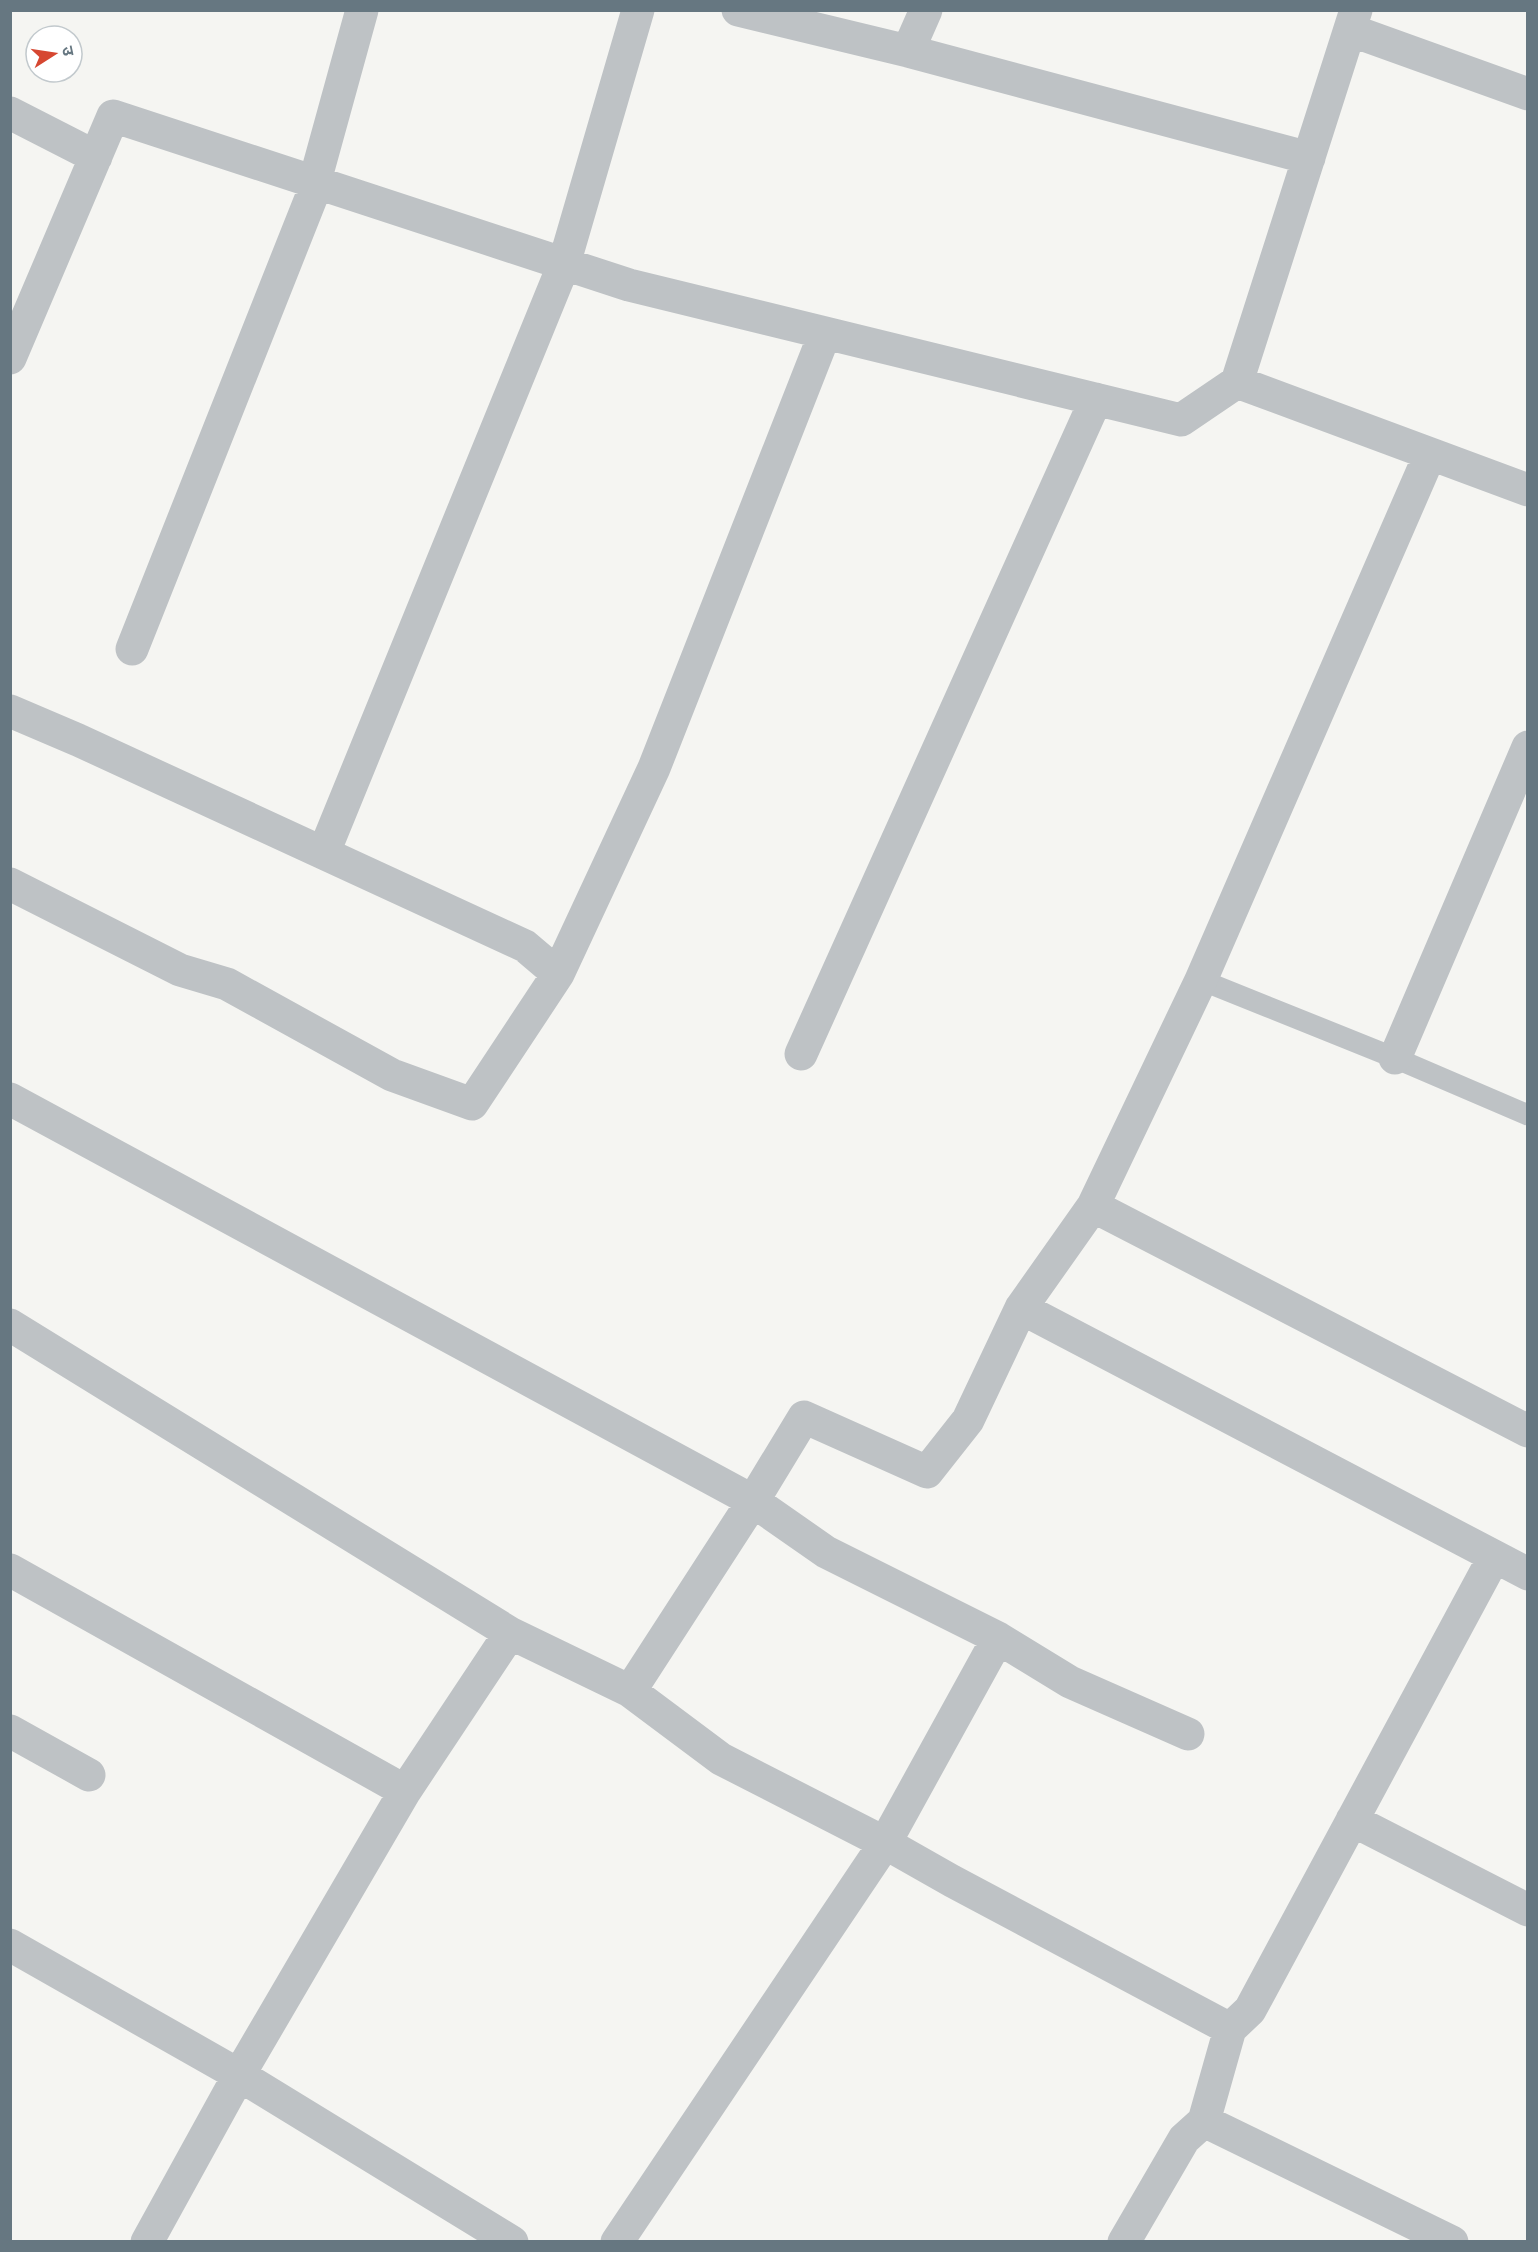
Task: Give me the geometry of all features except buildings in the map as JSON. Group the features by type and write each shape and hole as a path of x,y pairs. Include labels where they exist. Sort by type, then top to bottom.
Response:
{"street":[{"path":"132,649 318,183 316,177 362,10"},
{"path":"324,852 564,264 638,10"},
{"path":"738,10 908,51 1309,158"},
{"path":"908,51 926,10"},
{"path":"10,358 113,116 629,285 1181,420 1237,382 1353,20 1527,94"},
{"path":"10,113 96,157"},
{"path":"10,884 180,970 227,984 392,1075 472,1104 558,974 654,768 825,333"},
{"path":"1237,382 1527,490"},
{"path":"801,1054 1096,399"},
{"path":"630,1692 753,1501 804,1417 927,1472 968,1420 1021,1308 1094,1206 1201,980 1430,454"},
{"path":"10,711 324,852 525,946 558,974"},
{"path":"1395,1058 1527,747"},
{"path":"10,1099 753,1501 826,1552 998,1638 1070,1682 1188,1734"},
{"path":"1094,1206 1527,1431"},
{"path":"1021,1308 1527,1574"},
{"path":"10,1326 510,1633 630,1692 721,1759 885,1843 1230,2029"},
{"path":"1124,2241 1184,2139 1204,2121 1230,2029 1250,2010 1494,1557"},
{"path":"10,1570 405,1791"},
{"path":"147,2241 239,2075 405,1791 510,1633"},
{"path":"617,2241 885,1843 998,1638"},
{"path":"10,1731 89,1775"},
{"path":"1352,1820 1527,1910"},
{"path":"10,1945 239,2075 512,2241"},
{"path":"1204,2121 1452,2241"}],"lane":[{"path":"1201,980 1395,1058 1527,1115"}]}
